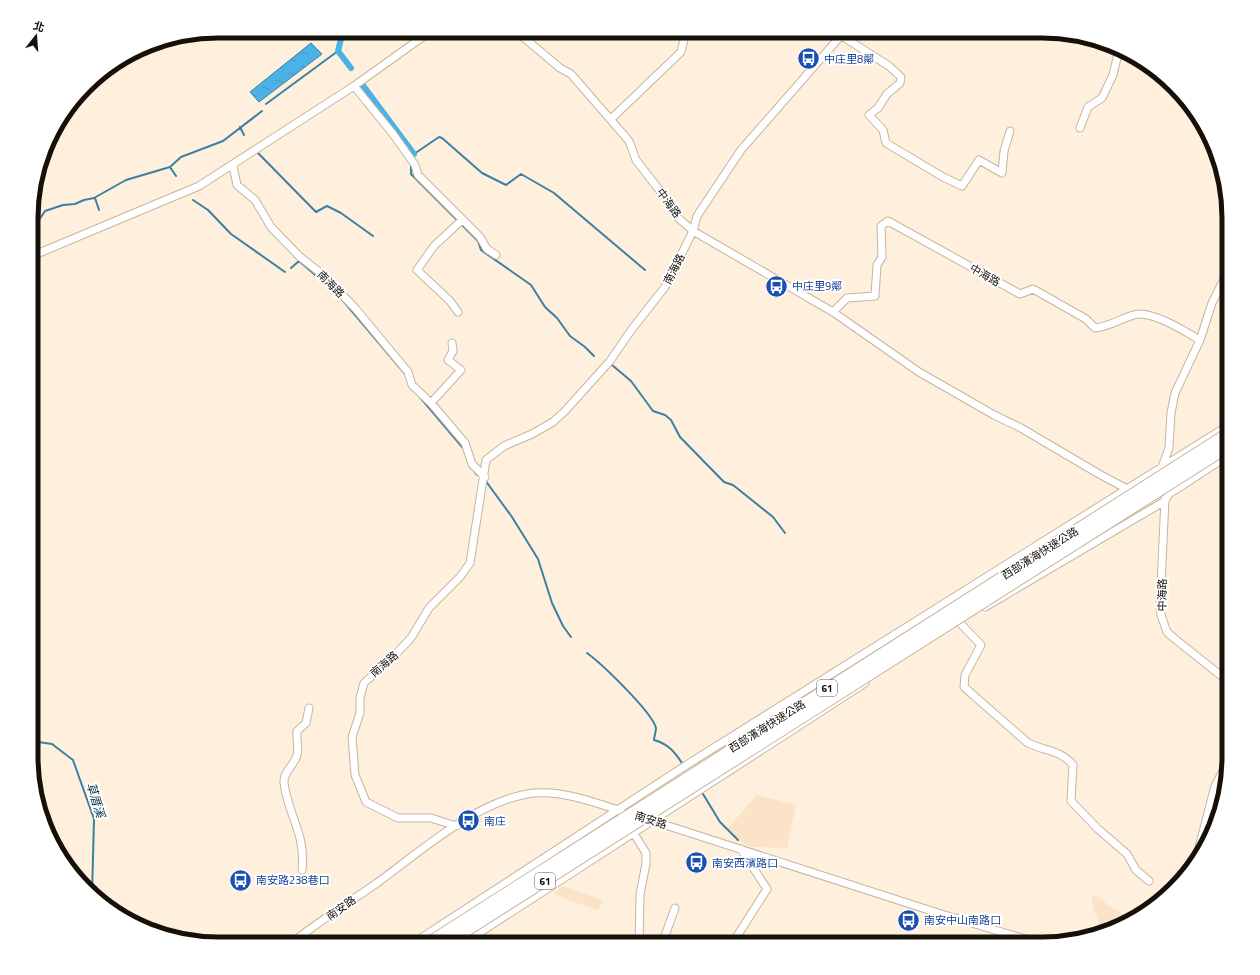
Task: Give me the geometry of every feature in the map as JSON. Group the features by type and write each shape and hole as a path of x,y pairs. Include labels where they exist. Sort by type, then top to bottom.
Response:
{"highway":[{"name":"西部濱海快速公路","path":"438,937 1222,437"},
{"name":"西部濱海快速公路","path":"457,937 1222,450"}],"street":[{"path":"38,254 200,186 354,86 421,38"},
{"name":"中海路","path":"524,38 560,68 571,74 629,141 636,160 667,200 676,216 693,231 833,312 919,372 1127,489 1165,501"},
{"path":"610,119 681,52 684,38"},
{"name":"南海路","path":"456,826 431,818 398,818 366,802 355,775 352,737 360,713 360,698 364,683 391,659 411,638 429,608 460,577 470,563 486,460 504,446 532,434 553,422 565,411 610,361 632,329 665,287 693,231 696,216 741,150 840,38"},
{"name":"南海路","path":"850,38 889,66 901,77 900,83 887,94 878,108 869,114 884,130 886,143 962,186 978,160 1002,173 1004,151 1010,131"},
{"path":"1080,128 1088,107 1102,98 1113,75 1116,58 1118,55"},
{"path":"354,86 393,134 415,165 418,175 480,237 487,249 496,255"},
{"name":"南海路","path":"233,166 237,185 255,200 272,227 299,256 323,275 355,308 408,372 412,386 431,403 465,443 472,464 484,477"},
{"path":"458,312 450,301 418,270 434,246 462,220"},
{"name":"中海路","path":"833,312 847,298 875,296 877,265 882,257 881,226 888,221 1020,294 1033,290 1086,319 1095,328 1105,327 1139,314 1170,323 1200,340"},
{"name":"中海路","path":"1222,283 1212,303 1200,340 1175,393 1171,413 1169,448 1162,468 1165,501 1160,606 1167,632 1222,676"},
{"path":"431,403 461,370 448,360 452,351 452,343"},
{"path":"423,937 688,764 1222,429"},
{"path":"473,937 651,820 703,789 959,622 1165,501 1169,494 1222,460"},
{"path":"959,622 981,645 965,675 964,687 1028,743 1052,750 1070,761 1073,765 1071,801 1098,829 1127,854 1136,870 1149,880"},
{"path":"302,870 303,854 299,829 284,781 286,773 297,758 297,731 306,723 309,708"},
{"path":"1201,841 1216,786 1221,776"},
{"name":"南安路","path":"300,937 456,826 492,805 510,798 536,793 560,795 619,810 938,913 1019,937"},
{"path":"619,810 646,853 639,900 639,937"},
{"path":"736,937 767,889 741,849"},
{"path":"665,937 675,908"}],"shaded area":[{"path":"757,795 796,805 787,848 751,847 737,840 727,829"},
{"path":"563,886 603,900 598,910 567,900 553,893"},
{"path":"1092,895 1098,896 1125,916 1101,927 1093,908"}],"water":[{"path":"311,43 322,54 259,102 250,92"}],"waterway":[{"path":"341,38 338,51 351,68"},
{"path":"266,104 338,51"},
{"path":"362,84 414,154"},
{"path":"38,222 45,211 94,198 126,180 170,167 181,157 223,141 262,111"},
{"path":"240,127 244,135"},
{"path":"413,159 414,154 439,137 482,173 506,185 521,174 554,193 645,270"},
{"path":"258,153 316,212 327,206 341,213 373,236"},
{"path":"411,163 411,174 457,220"},
{"path":"170,167 176,176"},
{"path":"95,198 99,210"},
{"path":"193,200 208,210 231,234 285,272"},
{"path":"462,225 478,241 481,250 531,285 545,307 557,318 570,336 594,356"},
{"path":"291,268 299,261 334,291"},
{"path":"339,296 406,375"},
{"path":"612,365 631,381 653,411 665,415 671,420 680,437 724,482 733,485 773,517 785,533"},
{"path":"413,389 463,448"},
{"path":"472,468 477,475"},
{"path":"485,480 512,517 538,559 552,603 563,626 571,637"},
{"path":"587,653 604,667 646,711 656,728 654,740 670,748 682,763"},
{"name":"草厝溪","path":"38,742 52,744 73,760 94,819 92,885"},
{"path":"703,794 720,822 738,840"}],"place":[{"name":"中庄里8鄰","path":"809,59"},
{"name":"中庄里9鄰","path":"776,286"},
{"name":"南庄","path":"469,821"},
{"name":"南安西濱路口","path":"696,863"},
{"name":"南安路238巷口","path":"241,880"},
{"name":"南安中山南路口","path":"908,920"}]}
